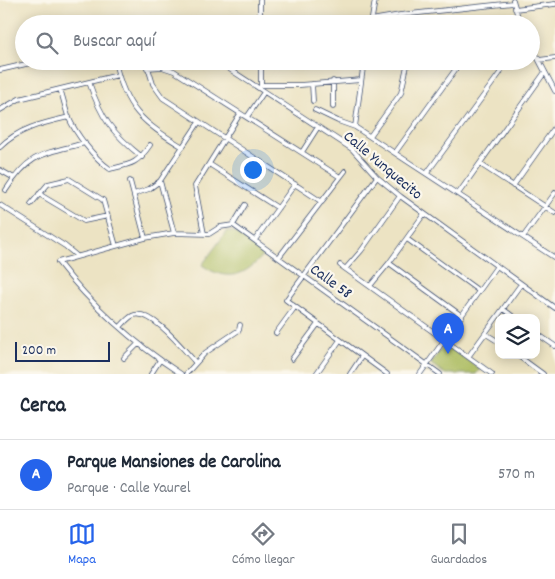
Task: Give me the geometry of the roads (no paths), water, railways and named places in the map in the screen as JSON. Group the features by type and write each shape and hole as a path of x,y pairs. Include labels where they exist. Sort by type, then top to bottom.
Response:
{"street":[{"path":"260,0 260,15"},
{"path":"372,15 375,0"},
{"path":"400,15 513,2 518,15"},
{"path":"516,9 555,4"},
{"path":"540,59 555,58"},
{"path":"540,61 555,91"},
{"path":"0,70 15,67"},
{"path":"117,70 126,97 139,116 156,130 183,147"},
{"path":"148,70 152,84 164,98 322,202"},
{"path":"171,70 340,178"},
{"name":"Calle Yunquecito","path":"231,70 352,149 377,177 400,196 555,308"},
{"path":"247,117 262,89 261,70"},
{"path":"355,127 363,70"},
{"path":"370,136 401,93 406,70"},
{"path":"395,153 455,70"},
{"path":"427,173 501,70"},
{"path":"458,194 545,72"},
{"path":"0,110 19,99 118,75"},
{"path":"262,89 333,81 361,80"},
{"path":"333,81 333,107"},
{"path":"89,82 96,104 108,125 122,142 142,157"},
{"path":"312,84 313,101"},
{"path":"60,89 68,117 85,144 102,164 110,168 133,163 142,157 150,145"},
{"path":"315,110 338,122 355,127 370,136 555,258"},
{"path":"204,234 195,186 240,114"},
{"path":"0,147 18,132 34,125 68,117"},
{"path":"134,194 149,189 160,181 199,122"},
{"path":"302,152 318,127"},
{"path":"513,186 555,127"},
{"path":"6,190 23,166 36,156 85,144"},
{"path":"209,164 278,208"},
{"path":"480,164 555,213"},
{"path":"0,170 14,178"},
{"path":"279,257 345,171"},
{"path":"377,177 340,230 328,242 286,300 386,374"},
{"path":"31,204 48,184 70,179 103,200 116,246"},
{"path":"130,181 145,238"},
{"path":"160,181 174,233"},
{"path":"255,240 295,184"},
{"path":"523,237 555,193"},
{"path":"39,194 84,221 108,216"},
{"path":"346,268 361,251 400,196"},
{"path":"0,205 65,246 77,256"},
{"path":"181,374 138,344 99,309 58,262 145,238 174,233 209,234 220,227 233,225 245,205"},
{"path":"370,286 424,214"},
{"name":"Calle 58","path":"233,225 440,374"},
{"path":"407,239 479,291"},
{"path":"389,263 462,316"},
{"path":"340,264 492,374"},
{"path":"420,374 497,266"},
{"path":"468,357 521,284"},
{"path":"276,333 295,307"},
{"path":"503,309 510,314"},
{"path":"120,327 132,316 138,315 158,322 196,363"},
{"path":"292,359 318,324"},
{"path":"186,374 205,353 239,330 240,325"},
{"path":"486,334 495,340"},
{"path":"540,336 555,346"},
{"path":"316,374 340,340"},
{"path":"124,358 138,344"},
{"path":"350,374 362,356"},
{"path":"522,359 542,374"},
{"path":"151,374 160,360"}],"place":[{"name":"Parque Mansiones de Carolina","path":"448,354"}]}
